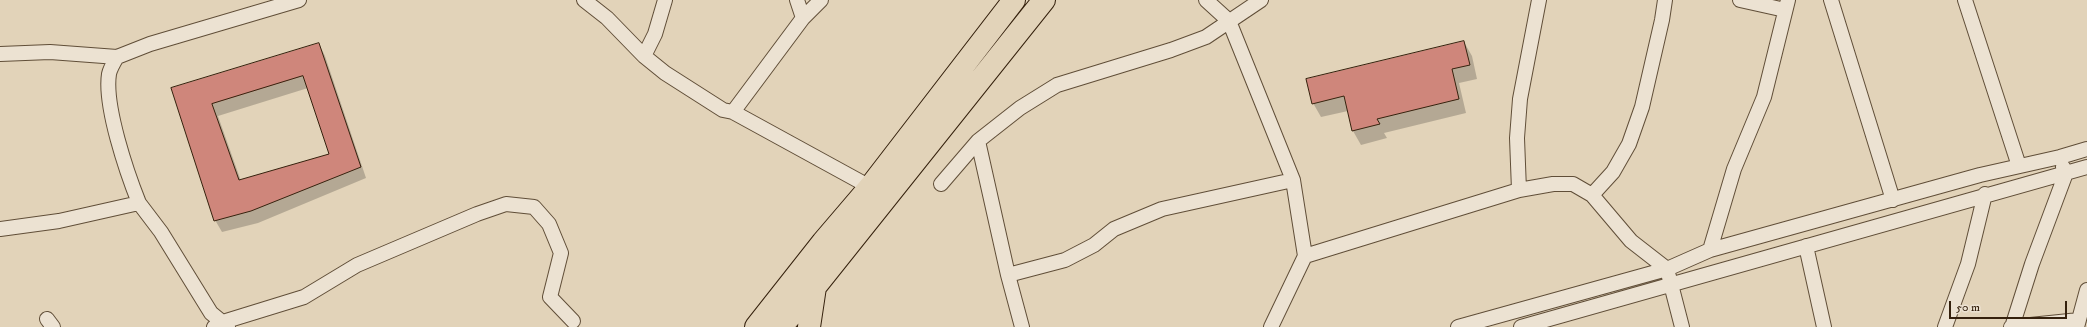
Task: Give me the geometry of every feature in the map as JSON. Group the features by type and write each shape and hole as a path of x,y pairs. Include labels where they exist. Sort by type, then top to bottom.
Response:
{"main road":[{"path":"757,327 823,242 870,187 1014,0"},
{"path":"781,327 815,288 1044,0"},
{"path":"809,327 815,288"}],"street":[{"path":"0,54 50,52 116,57 150,44 299,0"},
{"path":"584,0 607,18 644,56 693,92 723,110 733,112 870,187"},
{"path":"644,56 654,34 665,0"},
{"path":"797,0 803,18"},
{"path":"733,112 803,18 821,0"},
{"path":"1206,0 1229,21 1292,180 1306,256 1271,327"},
{"path":"941,184 978,141 1020,108 1057,85 1206,37 1261,0"},
{"path":"1519,190 1517,138 1520,99 1539,0"},
{"path":"1592,195 1613,172 1629,144 1642,107 1662,20 1665,0"},
{"path":"1710,250 1734,169 1764,97 1787,5 1740,0"},
{"path":"1831,0 1893,200"},
{"path":"1965,0 2019,166"},
{"path":"116,57 110,73 110,97 126,170 139,204 161,232 211,313 222,325 304,297 358,265 445,227 506,204 534,207 549,224 561,253 550,296 573,321"},
{"path":"978,141 1008,275 1022,327"},
{"path":"1458,327 1667,269 1710,250 1980,175 2060,157 2087,149"},
{"path":"2060,157 2066,173 2032,264 2012,327 2078,324 2087,290"},
{"path":"1521,327 1985,194 2087,167"},
{"path":"1008,275 1065,260 1094,245 1114,229 1162,209 1292,180"},
{"path":"1306,256 1519,190 1554,184 1573,184 1592,195 1631,241 1667,269 1682,327"},
{"path":"1945,327 1968,264 1985,194"},
{"path":"0,229 59,221 139,204"},
{"path":"1806,246 1824,327"}],"building":[{"path":"1464,41 1470,65 1452,69 1459,99 1377,119 1380,124 1352,131 1344,96 1312,104 1306,79"},
{"path":"319,43 361,167 251,211 214,221 171,88","holes":["303,76 329,154 239,180 212,104"]}]}
